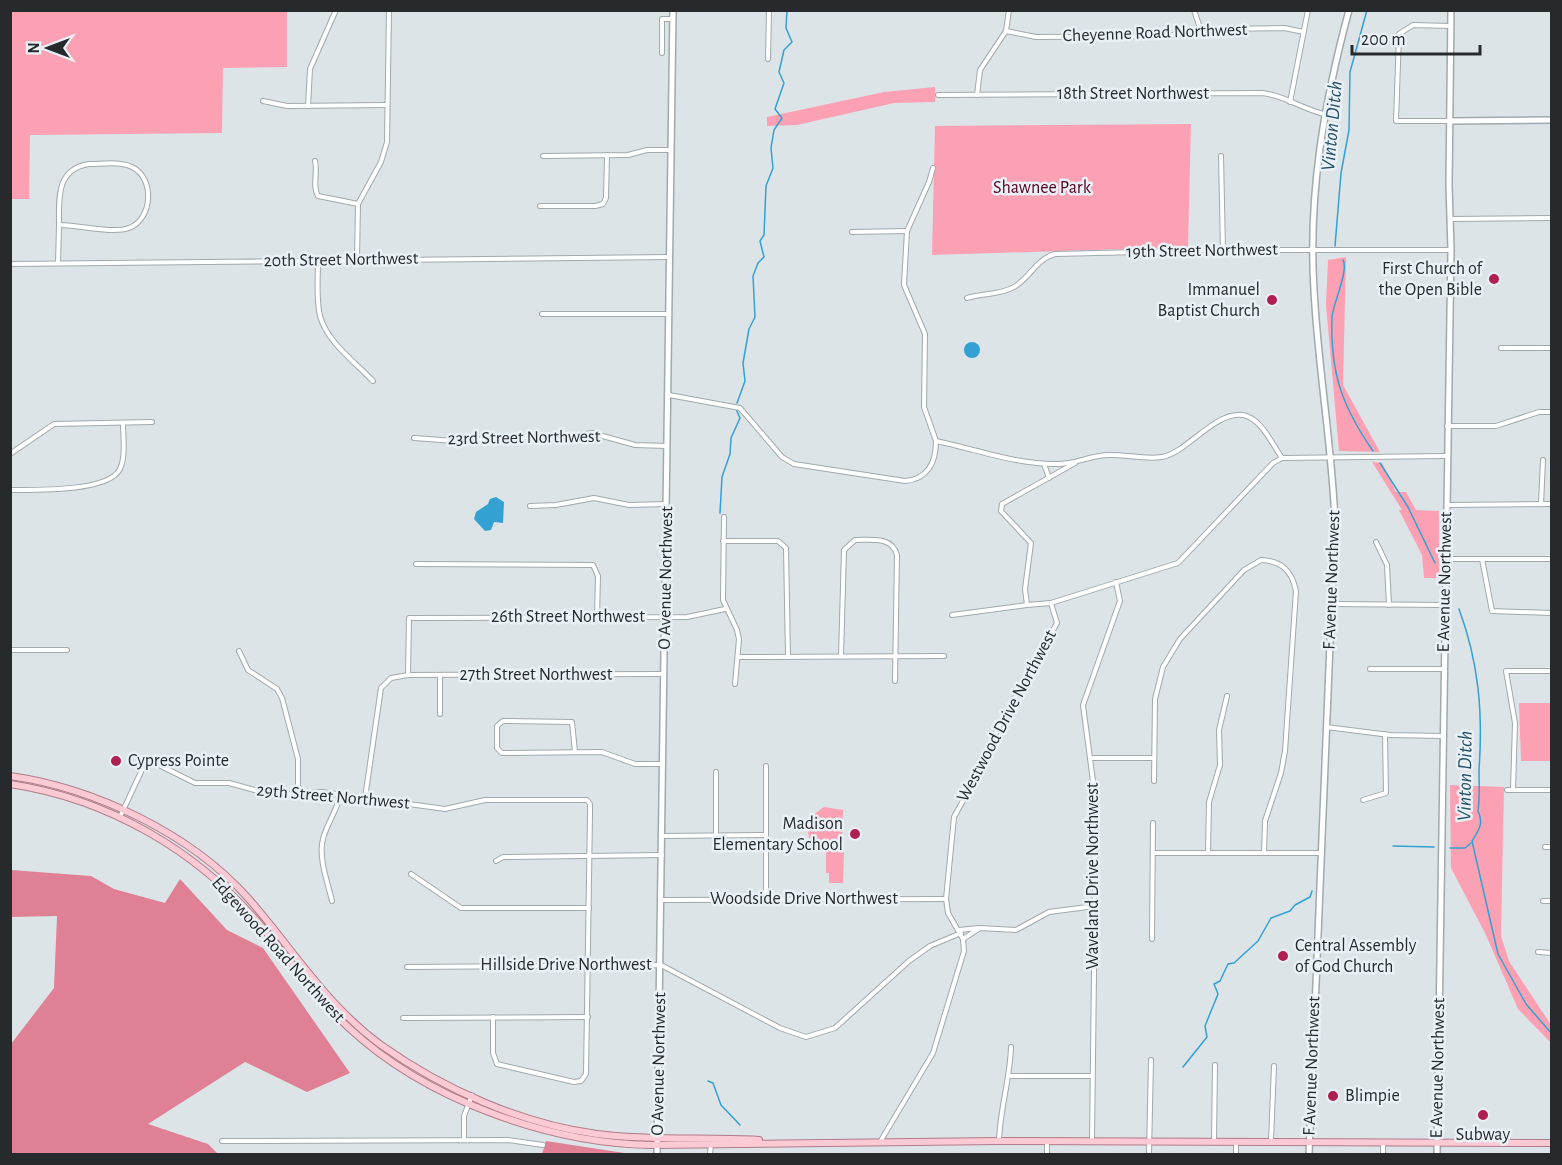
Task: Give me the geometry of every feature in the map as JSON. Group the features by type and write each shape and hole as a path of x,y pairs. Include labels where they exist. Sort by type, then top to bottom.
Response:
{"main road":[{"name":"Edgewood Road Northwest","path":"10,776 70,789 124,810 171,836 227,878 267,920 327,996 374,1038 414,1066 472,1095 526,1118 596,1134 658,1138 711,1137 790,1143"},
{"name":"Edgewood Road Northwest","path":"10,784 66,796 120,817 168,843 221,884 262,927 322,1002 362,1040 411,1073 469,1102 524,1125 558,1135 594,1142 658,1145 999,1141 1551,1143"}],"street":[{"path":"308,106 310,69 336,10"},
{"path":"357,259 358,204 385,153 389,10"},
{"name":"O Avenue Northwest","path":"657,1155 674,10"},
{"path":"768,59 769,10"},
{"path":"977,95 980,70 1006,31 1009,10"},
{"path":"1194,10 1201,31"},
{"path":"1290,102 1308,10"},
{"name":"F Avenue Northwest","path":"1309,1155 1335,522 1331,456 1316,328 1312,251 1317,165 1324,114 1349,10"},
{"name":"E Avenue Northwest","path":"1437,1155 1446,456 1451,250 1451,10"},
{"path":"662,53 662,19 673,19"},
{"path":"1450,26 1413,25 1399,34 1396,121 1551,120"},
{"name":"Cheyenne Road Northwest","path":"1006,31 1036,37 1164,36 1201,31 1284,28 1304,32"},
{"name":"18th Street Northwest","path":"938,95 1262,93 1324,114"},
{"path":"263,101 280,105 308,106 387,105"},
{"path":"543,156 607,155 673,150"},
{"path":"540,206 603,204 606,198 607,155"},
{"path":"1221,156 1223,250"},
{"path":"315,161 318,170 315,187 318,196 358,204"},
{"path":"58,263 59,225 61,185 73,169 89,164 125,165 138,171 145,181 148,195 146,210 132,226 107,230 85,225 59,225"},
{"path":"669,395 740,408 782,457 794,464 905,482 915,480 929,470 936,452 936,441 924,407 925,334 904,285 907,231 927,189 933,168"},
{"path":"1451,219 1551,218"},
{"path":"852,232 907,231"},
{"name":"19th Street Northwest","path":"967,298 997,293 1015,287 1044,258 1055,254 1223,250 1451,250"},
{"name":"20th Street Northwest","path":"10,264 670,257"},
{"path":"318,260 319,309 324,326 331,338 373,381"},
{"path":"542,315 670,314"},
{"path":"1501,348 1551,348"},
{"path":"1447,426 1496,426 1539,412 1551,412"},
{"path":"1027,605 1025,589 1031,543 1000,508 1008,498 1088,457 1104,455 1161,457 1219,423 1240,415 1251,417 1259,425 1282,458 1446,456"},
{"path":"10,454 54,424 152,422"},
{"path":"10,490 60,489 106,482 118,472 122,464 123,423"},
{"name":"23rd Street Northwest","path":"414,438 455,441 522,437 546,440 592,433 635,445 668,446"},
{"path":"936,441 1044,464 1075,463"},
{"name":"Westwood Drive Northwest","path":"879,1143 933,1053 964,951 963,939 948,913 946,898 957,809 979,772 998,728 1054,630 1057,622 1051,603 1178,563 1274,463 1282,458"},
{"path":"1541,504 1543,460"},
{"path":"1044,464 1049,478"},
{"path":"530,506 556,505 594,498 630,505 667,504"},
{"path":"1446,505 1551,504"},
{"path":"724,516 723,600 725,609 737,630 739,657 735,684"},
{"path":"841,656 844,550 855,540 891,544 897,555 895,681"},
{"path":"723,541 781,542 788,554 788,657"},
{"path":"1376,542 1387,565 1389,605"},
{"path":"1445,559 1551,559"},
{"path":"1482,559 1492,611 1551,613"},
{"path":"1154,781 1157,683 1170,652 1244,570 1261,560 1282,565 1294,580 1296,591 1285,751 1281,773 1264,820 1264,853"},
{"path":"416,564 593,565 598,576 597,617"},
{"name":"Waveland Drive Northwest","path":"1092,1142 1096,804 1083,705 1120,601 1116,582"},
{"path":"952,615 1051,603"},
{"path":"1332,604 1444,605"},
{"name":"26th Street Northwest","path":"408,675 409,618 687,617 725,609"},
{"path":"10,650 67,650"},
{"path":"239,651 248,670 277,689 282,698 298,759 298,794"},
{"path":"739,657 944,656"},
{"path":"1370,669 1443,669"},
{"path":"1513,790 1515,723 1506,671 1551,671"},
{"name":"27th Street Northwest","path":"408,675 665,674"},
{"path":"365,798 379,694 388,680 408,675"},
{"path":"440,675 440,714"},
{"path":"1208,853 1209,802 1220,765 1219,730 1227,696"},
{"path":"574,752 572,722 503,721 497,726 500,752 574,752 602,752 635,764 664,764"},
{"path":"1326,727 1385,734 1442,736"},
{"path":"1363,800 1386,793 1385,734"},
{"path":"1090,758 1154,758"},
{"name":"29th Street Northwest","path":"120,817 147,759 195,783 229,783 273,795 322,792 445,809 485,800 587,800 591,804 590,855"},
{"path":"766,766 766,899"},
{"path":"716,772 716,835"},
{"path":"1507,790 1551,790"},
{"path":"332,901 321,850 326,830 338,808 340,795"},
{"path":"1152,939 1153,824"},
{"path":"663,836 766,835"},
{"path":"1545,847 1551,847"},
{"path":"1153,853 1320,853"},
{"path":"493,1017 493,1053 497,1064 574,1082 581,1081 587,1070 590,855"},
{"path":"496,861 503,856 663,855"},
{"path":"411,874 461,908 589,908"},
{"name":"Woodside Drive Northwest","path":"662,900 946,898"},
{"path":"1543,901 1551,901"},
{"name":"Hillside Drive Northwest","path":"407,967 661,965 780,1028 806,1037 835,1028 909,961 930,946 960,932 980,928 1016,930 1049,912 1095,906"},
{"path":"963,939 980,928"},
{"path":"1538,952 1551,953"},
{"path":"402,1018 588,1017"},
{"path":"999,1141 1000,1111 1008,1076 1011,1047"},
{"path":"1149,1155 1150,1060"},
{"path":"1214,1142 1215,1065"},
{"path":"1270,1141 1274,1066"},
{"path":"1008,1076 1092,1077"},
{"path":"464,1140 464,1116 472,1095"},
{"path":"710,1155 711,1137"},
{"path":"222,1141 464,1140 514,1141 543,1145"},
{"path":"1047,1142 1047,1155"},
{"path":"1236,1142 1236,1155"},
{"path":"1383,1142 1383,1155"}],"green space":[{"path":"10,11 287,11 287,67 223,68 222,133 30,135 29,199 11,199"},
{"path":"935,87 935,102 894,103 797,125 767,126 767,117 884,92"},
{"name":"Shawnee Park","path":"1191,124 1188,247 932,255 935,126"},
{"path":"1346,257 1343,385 1380,452 1339,451 1326,305 1328,260"},
{"path":"1372,462 1382,463 1396,492 1406,492 1416,510 1439,511 1439,578 1424,578 1422,555 1399,510 1402,510"},
{"path":"1519,703 1551,703 1551,761 1521,761"},
{"path":"1450,785 1504,787 1501,936 1509,961 1551,1025 1551,1043 1518,1009 1485,933 1451,868"},
{"path":"824,807 843,810 842,842 840,844 811,843 808,827 815,814"},
{"path":"826,851 844,852 843,883 829,883 829,873 826,873"}],"shaded area":[{"path":"11,870 91,876 114,889 165,903 180,879 227,930 263,948 350,1073 307,1092 245,1062 148,1124 208,1144 218,1154 11,1154 11,1044 54,988 57,916 11,917"},
{"path":"546,1141 631,1154 542,1154"}],"water":[{"path":"972,342 978,344 980,350 978,356 972,358 966,356 964,350 966,344"},
{"path":"496,497 504,502 503,523 494,522 491,530 485,531 474,519 476,512 488,504 490,499"}],"waterway":[{"path":"737,403 745,381 743,363 749,329 755,317 753,276 758,263 764,257 760,241 764,235 766,186 773,168 771,148 774,130 782,118 775,109 784,83 779,72 784,50 792,42 786,28 787,10"},
{"name":"Vinton Ditch","path":"1335,246 1341,173 1349,130 1350,72 1367,10"},
{"name":"Vinton Ditch","path":"1343,260 1344,271 1332,317 1333,355 1346,404 1373,451"},
{"path":"720,513 722,477 730,454 731,438 740,418 736,409"},
{"name":"Vinton Ditch","path":"1380,463 1408,507 1435,563"},
{"name":"Vinton Ditch","path":"1459,609 1471,649 1480,708 1478,811 1481,823 1472,841 1498,954 1526,1004 1552,1034"},
{"path":"1450,848 1465,848 1471,843"},
{"path":"1393,846 1434,847"},
{"path":"1183,1067 1207,1037 1205,1026 1218,994 1214,984 1220,981 1228,964 1234,963 1258,941 1271,918 1290,911 1295,905 1310,897 1312,891"},
{"path":"708,1081 713,1083 721,1105 740,1125"}],"place":[{"name":"First Church of the Open Bible","path":"1494,279"},
{"name":"Immanuel Baptist Church","path":"1272,300"},
{"name":"Cypress Pointe","path":"116,761"},
{"name":"Madison Elementary School","path":"855,834"},
{"name":"Central Assembly of God Church","path":"1283,956"},
{"name":"Blimpie","path":"1333,1096"},
{"name":"Subway","path":"1483,1115"}]}
